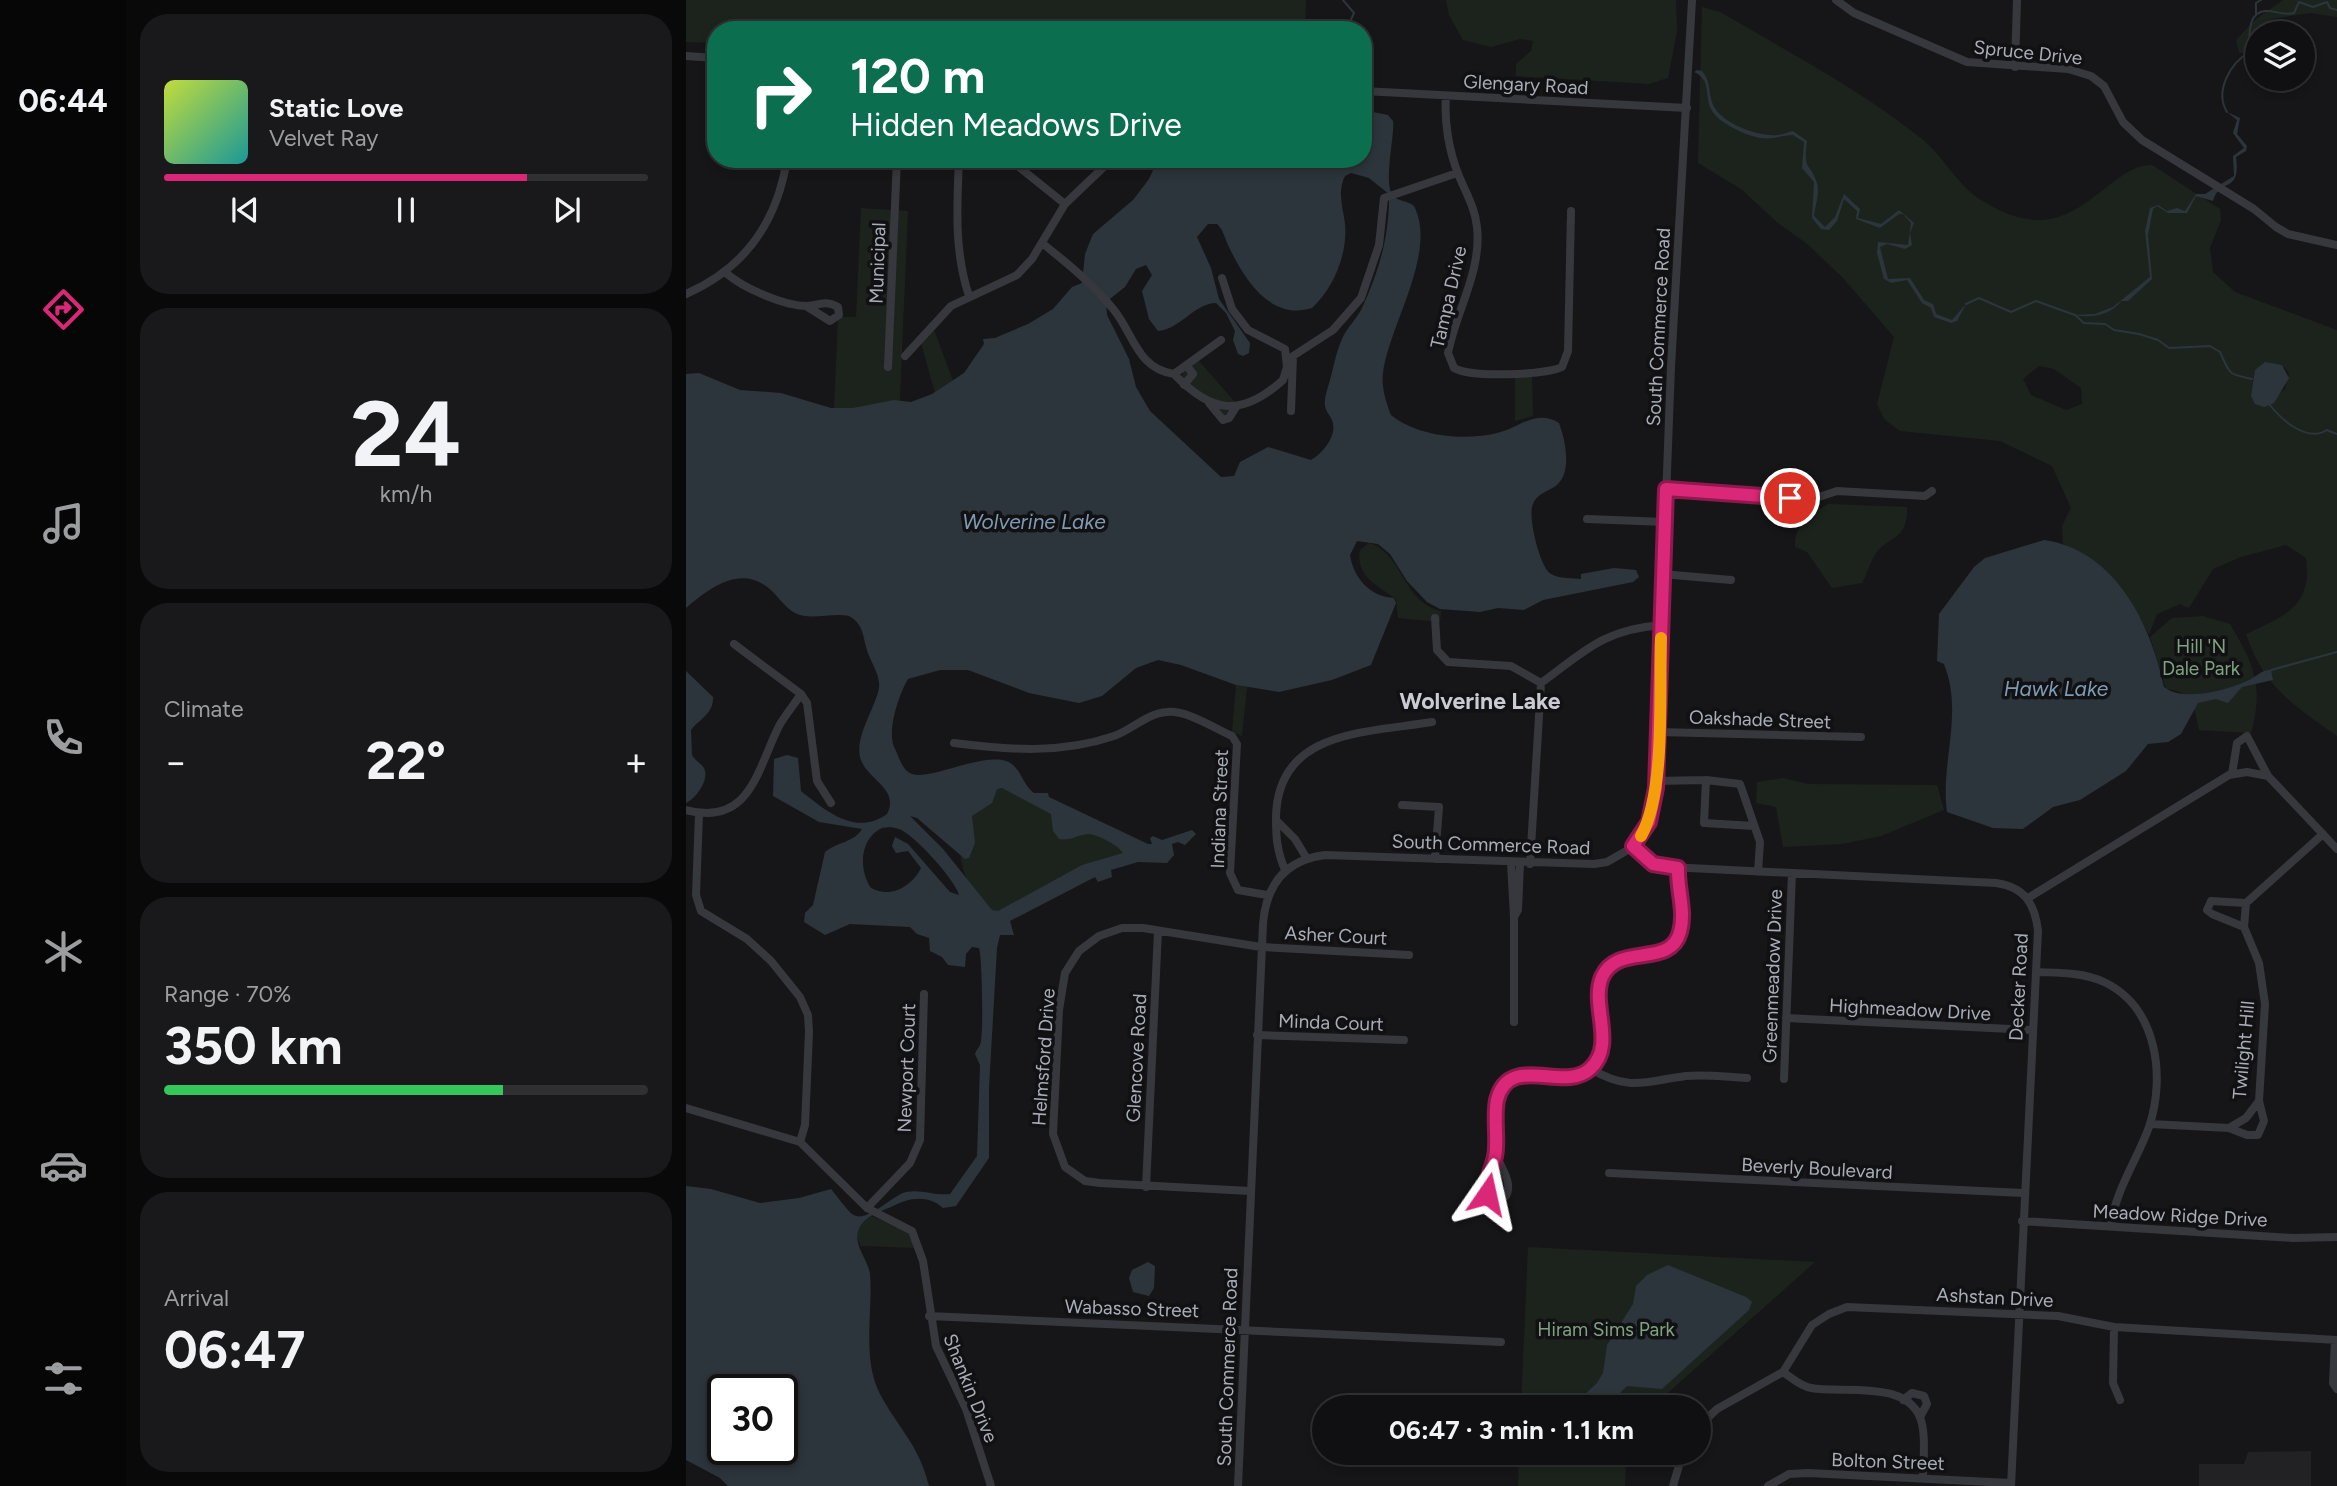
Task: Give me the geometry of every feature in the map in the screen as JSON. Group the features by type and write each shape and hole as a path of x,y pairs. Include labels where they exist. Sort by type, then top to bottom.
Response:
{"street":[{"name":"South Commerce Road","path":"1238,1486 1261,947 1268,895 1285,870 1306,857 1338,854 1531,864 1607,862 1633,846 1649,822 1656,781 1662,574 1692,0"},
{"name":"Spruce Drive","path":"1836,0 1854,13 1960,60 1983,66 2071,69 2094,77 2110,95 2120,119 2131,131 2288,234 2337,245"},
{"path":"2015,67 2017,0"},
{"path":"686,57 707,58"},
{"name":"Glengary Road","path":"1372,92 1687,108"},
{"name":"Tampa Drive","path":"1446,96 1449,140 1457,173 1473,206 1478,235 1478,257 1448,353 1450,363 1462,372 1549,371 1562,367 1568,351 1572,211"},
{"path":"686,293 726,273 754,242 769,217 784,168"},
{"name":"Municipal","path":"888,367 897,168"},
{"path":"959,168 957,237 960,263 969,296"},
{"path":"1020,168 1065,204"},
{"path":"905,356 945,311 969,296 1017,275 1042,243 1065,204 1103,168"},
{"path":"1042,243 1072,268 1119,317 1146,362 1156,369 1174,374 1209,403 1223,420 1229,418 1236,407 1277,386 1290,367 1293,356 1333,330 1361,298 1379,245 1384,198 1457,173"},
{"path":"726,273 740,285 806,306"},
{"path":"1222,278 1231,309 1248,331 1283,347 1290,367 1291,411"},
{"path":"1174,374 1221,340"},
{"path":"1184,385 1193,373 1187,366"},
{"path":"1209,403 1236,407"},
{"path":"1666,489 1740,493 1807,501 1837,491 1925,496 1932,491"},
{"path":"1587,519 1665,522"},
{"path":"1662,574 1731,580"},
{"path":"1435,618 1437,650 1448,662 1511,666 1541,683"},
{"path":"1531,864 1541,683 1595,641 1614,633 1661,625"},
{"path":"734,644 801,694 807,703 817,782 831,803"},
{"path":"686,810 699,814 721,811 738,804 752,788 780,724 801,694"},
{"name":"Indiana Street","path":"954,743 1026,750 1059,748 1116,735 1155,715 1170,712 1237,740 1230,873 1238,890 1268,895"},
{"path":"1285,870 1276,846 1276,820 1282,779 1291,764 1302,754 1327,743 1432,722"},
{"name":"Oakshade Street","path":"1658,732 1861,737"},
{"path":"2232,774 2237,743 2247,736 2267,776"},
{"path":"1633,846 1653,864 1678,868 1996,883 2015,888 2028,898 2232,774 2260,772 2267,776 2337,849"},
{"path":"1656,781 1706,780 1740,784 1760,842 1758,872"},
{"path":"1706,780 1704,823 1754,826"},
{"path":"1402,805 1439,807 1435,859"},
{"path":"699,814 696,895 701,911 747,939 771,961 800,997 808,1015 805,1125 800,1142"},
{"path":"1276,820 1296,839 1306,857"},
{"path":"2244,928 2212,914 2208,905 2217,900 2246,902 2323,834"},
{"path":"1514,1022 1515,863"},
{"path":"1496,1153 1509,1187 1506,1196 1498,1200 1490,1197 1486,1190 1496,1153 1497,1101 1505,1085 1526,1074 1576,1077 1591,1069 1602,1043 1600,986 1606,970 1625,956 1665,950 1679,935 1682,921 1678,868"},
{"name":"Greenmeadow Drive","path":"1784,1079 1792,873"},
{"name":"Decker Road","path":"2011,1484 2023,1193 2036,972 2037,918 2028,898"},
{"name":"Twilight Hill","path":"2229,1128 2246,1118 2259,1101 2265,1004 2259,963 2244,928 2246,902"},
{"name":"Helmsford Drive","path":"1250,1192 1088,1182 1065,1167 1053,1133 1055,1087 1059,1010 1065,973 1079,951 1099,936 1122,928 1261,947"},
{"name":"Glencove Road","path":"1146,1187 1158,931"},
{"name":"Asher Court","path":"1261,947 1409,955"},
{"path":"2036,972 2093,978 2121,992 2136,1006 2146,1022 2154,1052 2150,1124 2111,1226"},
{"name":"Newport Court","path":"867,1208 909,1163 920,1140 924,994"},
{"name":"Highmeadow Drive","path":"1786,1018 2031,1030"},
{"name":"Minda Court","path":"1257,1035 1404,1040"},
{"path":"1591,1069 1610,1080 1630,1085 1688,1076 1747,1078"},
{"path":"2150,1124 2229,1128 2247,1135 2258,1135 2264,1121 2259,1101"},
{"name":"Shankin Drive","path":"686,1108 800,1142 867,1208 904,1225 916,1236 923,1261 929,1316 936,1346 966,1409 991,1486"},
{"name":"Beverly Boulevard","path":"1609,1173 2023,1193"},
{"name":"Meadow Ridge Drive","path":"2022,1221 2293,1238 2337,1237"},
{"name":"Ashstan Drive","path":"1711,1415 1783,1372 1812,1325 1847,1307 2018,1314 2073,1318 2114,1327 2336,1340 2333,1383 2337,1389"},
{"name":"Wabasso Street","path":"929,1316 1501,1342"},
{"path":"2114,1327 2113,1383 2120,1399"},
{"path":"1783,1372 1811,1388 1880,1392 1903,1400 1920,1417 1923,1426 1923,1478"},
{"path":"1903,1400 1912,1393 1924,1396 1927,1404 1920,1417"},
{"path":"1673,1486 1679,1465"},
{"name":"Bolton Street","path":"1768,1486 1789,1474 2011,1484"}],"shaded area":[{"path":"2311,1451 2311,1486 2199,1486 2199,1464 2244,1464 2248,1452"}],"green space":[{"path":"686,0 1306,0 1305,21 707,21 707,43 686,42"},
{"path":"1446,0 1676,0 1677,31 1668,78 1649,84 1516,76 1516,64 1531,51 1533,41 1520,39 1491,47 1463,40 1449,15"},
{"path":"2283,0 2337,0 2337,17 2310,13 2271,21 2254,21"},
{"path":"1702,7 1720,12 1874,104 1930,146 1972,194 2010,214 2033,220 2058,217 2074,210 2127,173 2152,165 2220,209 2221,220 2210,248 2213,272 2235,292 2337,330 2337,736 2307,715 2271,681 2261,668 2246,634 2284,615 2293,607 2305,588 2306,558 2286,545 2241,557 2213,569 2189,608 2180,604 2157,614 2149,635 2115,581 2092,560 2063,544 2062,526 2071,508 2052,466 2000,441 1900,431 1884,419 1877,404 1894,337 1843,278 1806,243 1778,223 1741,189 1698,163","holes":["2282,365 2289,373 2285,389 2278,394 2251,398 2255,370","2039,366 2054,369 2081,388 2082,404 2066,410 2031,395 2023,379"]},
{"path":"2245,31 2245,53 2239,53 2236,40"},
{"path":"861,208 908,211 898,444 852,408 834,408 838,320 841,317 856,317"},
{"path":"933,327 953,381 935,393 921,343"},
{"path":"1199,361 1234,401 1233,408 1225,417 1181,379 1183,372"},
{"path":"1532,374 1533,416 1515,421 1515,375"},
{"path":"1828,504 1907,507 1904,527 1896,537 1879,549 1862,583 1832,588 1807,552 1795,547 1797,532 1801,526"},
{"path":"1369,543 1380,548 1389,557 1418,598 1441,611 1440,622 1398,618 1396,599 1375,585 1361,567 1360,550"},
{"name":"Hill 'N Dale Park","path":"2203,616 2230,624 2251,664 2257,702 2251,733 2199,730 2196,714 2187,697 2175,690 2166,689 2150,637 2172,618"},
{"path":"1236,685 1247,687 1242,736 1232,732"},
{"path":"1783,778 1808,784 1937,785 1944,810 1881,836 1842,844 1783,847 1776,807 1756,803 1757,782"},
{"path":"994,787 1012,790 1124,843 1128,856 993,915 974,892 964,873 960,838 961,821"},
{"path":"871,1216 907,1231 916,1248 861,1246 856,1236 862,1223"},
{"name":"Hiram Sims Park","path":"1528,1247 1815,1262 1665,1395 1522,1395"},
{"path":"1519,1465 1626,1465 1625,1486 1518,1486"}],"water":[{"path":"1702,71 1707,79 1715,109 1730,122 1760,134 1779,135 1793,131 1807,141 1807,163 1818,187 1814,216 1825,227 1835,217 1844,194 1860,209 1858,218 1881,224 1899,210 1914,223 1910,233 1912,245 1905,249 1887,244 1880,247 1888,279 1910,278 1924,300 1933,304 1936,314 1952,320 1966,304 1957,321 1951,323 1934,317 1931,308 1922,303 1907,280 1891,283 1884,279 1877,253 1878,242 1908,245 1911,223 1903,214 1880,228 1856,219 1857,211 1844,199 1837,221 1829,230 1821,229 1812,218 1814,182 1802,168 1804,142 1793,135 1756,137 1724,123 1711,109 1703,79 1694,72"},
{"name":"Wolverine Lake","path":"1372,112 1388,115 1393,121 1389,172 1391,191 1394,197 1414,206 1420,224 1416,266 1383,373 1384,394 1391,415 1414,428 1457,437 1497,433 1535,419 1551,419 1559,423 1565,446 1565,471 1558,484 1538,497 1532,510 1533,529 1547,570 1554,576 1581,579 1581,574 1614,568 1636,570 1639,577 1633,582 1543,600 1524,610 1498,608 1480,612 1440,609 1427,602 1407,581 1390,554 1378,544 1357,541 1350,555 1359,578 1370,590 1394,598 1396,603 1371,665 1332,680 1279,692 1236,685 1181,665 1158,660 1136,668 1102,696 1079,703 1029,693 968,670 940,670 908,679 893,722 892,740 901,763 914,775 981,761 1006,761 1015,767 1034,793 1048,793 1049,797 1148,844 1152,844 1150,838 1153,836 1162,840 1192,830 1196,834 1185,845 1178,842 1172,844 1174,855 1167,863 1138,862 1111,870 1112,877 1098,882 1095,877 1010,921 1014,935 1000,935 997,948 989,1088 989,1158 956,1206 943,1208 926,1199 906,1201 874,1214 861,1224 857,1240 870,1274 869,1349 874,1378 886,1405 919,1458 929,1486 728,1486 720,1478 686,1460 686,1186 711,1189 760,1203 799,1198 831,1189 852,1214 858,1216 872,1213 906,1192 950,1194 977,1156 980,1065 975,1054 981,1039 982,980 979,948 972,947 966,954 965,967 948,965 942,957 930,951 929,938 917,934 910,927 850,924 825,935 804,922 805,913 813,905 825,852 855,837 862,829 819,822 773,796 774,759 787,755 798,758 801,791 830,813 852,822 863,823 887,814 890,805 886,791 865,767 859,752 862,734 877,696 878,678 857,622 849,616 808,616 795,613 761,583 749,579 727,581 686,608 686,374 699,373 740,390 781,393 831,408 853,408 894,400 911,402 932,394 964,373 984,344 983,339 995,338 1028,324 1053,309 1072,287 1082,283 1085,254 1093,234 1133,200 1154,168 1372,168","holes":["1351,173 1369,178 1389,194 1385,238 1374,281 1360,312 1340,344 1326,393 1325,406 1333,426 1331,437 1320,453 1311,460 1268,447 1240,462 1234,476 1221,477 1150,411 1136,387 1129,359 1107,315 1106,302 1125,287 1136,269 1146,265 1152,275 1142,291 1149,319 1158,331 1166,330 1201,307 1216,303 1226,313 1235,331 1233,340 1238,354 1243,356 1249,353 1250,343 1219,299 1211,268 1197,237 1208,224 1217,224 1243,273 1261,295 1284,309 1312,308 1332,281 1341,259 1345,235 1341,194 1345,176","1002,788 1051,814 1053,831 1059,839 1088,834 1108,841 1123,853 1082,865 998,911 992,910 943,849 910,816 917,818 965,859 969,858 975,843 972,816 992,803 997,789","888,827 906,833 924,849 942,869 959,895 950,892 908,844 895,837 892,846 896,853 908,851 921,868 912,880 900,889 886,892 871,888 864,872 865,846 875,833"]},
{"path":"2227,112 2240,118 2237,134 2247,146 2246,151 2236,157 2237,169 2233,181 2216,193 2213,201 2196,196 2187,213 2168,213 2157,206 2153,209 2148,235 2152,279 2128,301 2121,301 2106,313 2093,316 2074,315 2095,314 2113,307 2150,277 2145,231 2150,208 2158,205 2167,211 2177,208 2185,211 2196,194 2205,194 2234,176 2233,156 2244,148 2233,133 2237,120"},
{"path":"2265,362 2282,365 2289,378 2274,403 2264,407 2255,404 2251,396 2255,370"},
{"name":"Hawk Lake","path":"2044,540 2069,547 2091,558 2110,574 2139,615 2150,639 2164,687 2182,694 2204,693 2238,685 2268,670 2271,670 2273,680 2242,687 2228,703 2216,699 2198,703 2181,734 2168,742 2148,744 2126,771 2080,800 2053,807 2023,829 1993,828 1947,812 1946,775 1952,702 1944,664 1937,661 1939,614 1974,567 1985,558"},
{"path":"686,671 713,697 713,703 709,712 691,730 692,755 704,768 705,778 697,793 686,803"},
{"path":"1148,1262 1155,1266 1154,1288 1149,1296 1133,1292 1129,1278 1132,1270"},
{"path":"1668,1265 1746,1297 1752,1302 1749,1310 1662,1389 1627,1386 1618,1395 1584,1395 1603,1373 1607,1345 1633,1304 1636,1286 1647,1275"}],"waterway":[{"path":"1343,0 1354,13 1350,21"},
{"path":"2256,14 2256,3 2261,0"},
{"path":"2227,112 2223,104 2223,87 2230,71 2248,53 2250,28 2254,17 2265,11 2294,13 2299,2 2313,7 2327,2 2330,8 2337,10"},
{"path":"1966,304 1979,298 2011,312 2036,301 2075,315 2084,323 2105,324 2114,330 2158,340 2169,348 2210,346 2220,352 2230,372 2252,379"},
{"path":"2269,404 2295,428 2311,434 2327,430 2337,434"},
{"path":"2271,670 2337,652"}],"slow traffic":[{"path":"1641,836 1649,822 1656,788 1661,638"}],"district":[{"name":"Wolverine Lake","path":"1480,701"}],"route":[{"path":"1487,1194 1486,1186 1496,1153 1497,1101 1501,1090 1511,1080 1526,1074 1566,1078 1576,1077 1591,1069 1598,1058 1602,1043 1600,986 1606,970 1619,958 1665,950 1679,935 1682,921 1678,868 1653,864 1644,859 1633,846 1649,822 1656,788 1666,489 1790,498"}]}
